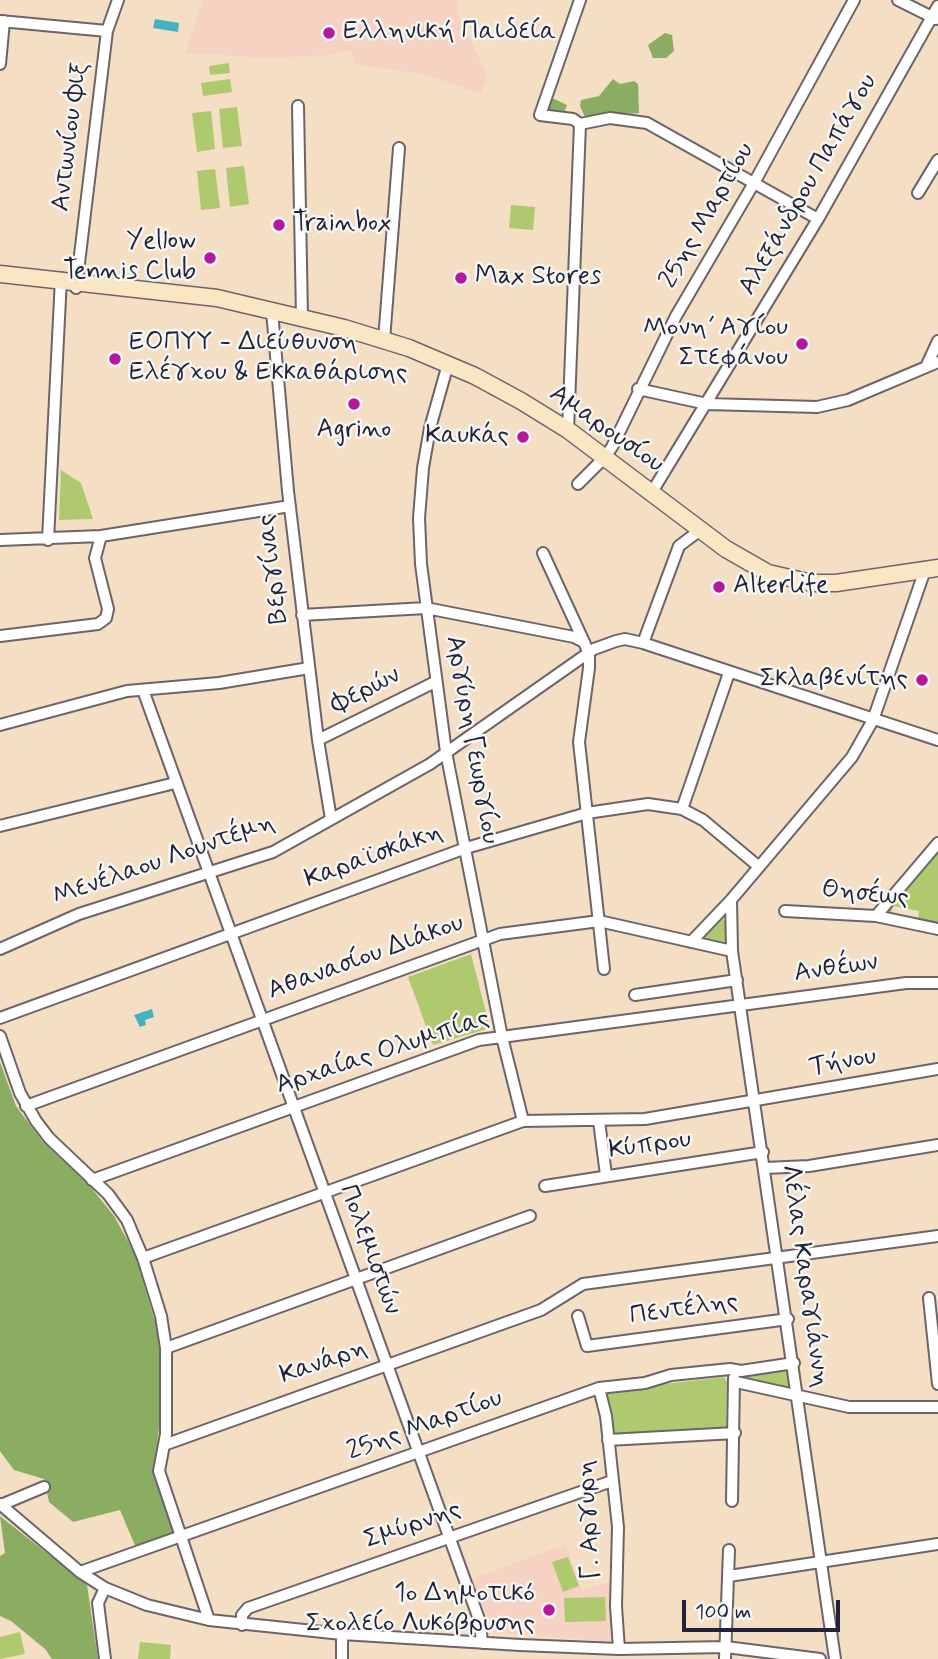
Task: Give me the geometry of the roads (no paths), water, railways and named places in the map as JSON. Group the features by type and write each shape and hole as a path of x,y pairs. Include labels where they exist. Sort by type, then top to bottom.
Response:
{"main road":[{"path":"0,274 68,284"},
{"path":"0,282 68,284"},
{"name":"Αμαρουσίου","path":"68,284 217,298 238,305 302,317 384,340 448,365 521,401 568,430 652,492 699,531 747,563 790,579 812,583 860,582 924,570"}],"street":[{"name":"Αντωνίου Φιξ","path":"48,540 68,284 107,31 118,0"},
{"path":"579,0 540,115 573,119 580,124 610,118 647,123 818,219"},
{"name":"25ης Μαρτίου","path":"578,484 605,457 676,316 754,183 854,0"},
{"path":"898,0 936,14"},
{"name":"Αλεξάνδρου Παπάγου","path":"652,492 818,219 936,14"},
{"path":"0,64 2,21 107,31"},
{"path":"298,106 302,317"},
{"path":"568,430 580,124"},
{"path":"384,340 399,148"},
{"path":"918,193 938,160"},
{"name":"Βεργίνας","path":"272,311 302,615 331,819"},
{"path":"926,367 938,341"},
{"path":"638,389 707,404 832,405 938,362"},
{"name":"Αργύρη Γεωργίου","path":"448,365 430,428 423,468 419,541 446,752 502,1037 523,1121"},
{"path":"0,540 101,536 290,506"},
{"path":"643,643 679,546 699,531"},
{"path":"0,636 98,624 106,618 108,609 95,558 101,536"},
{"path":"542,553 589,654 579,742 604,969"},
{"path":"691,942 731,900 852,757 873,720 924,570"},
{"path":"302,615 426,608 574,637 584,642"},
{"name":"Μενέλαου Λουντέμη","path":"0,949 90,910 273,852 446,752 602,644 625,639 643,643 938,740"},
{"path":"0,724 127,691 219,683 309,668"},
{"path":"682,809 729,673"},
{"name":"Φερών","path":"318,740 435,682"},
{"name":"Πολεμιστών","path":"143,690 480,1622 482,1643"},
{"path":"0,826 175,783"},
{"name":"Καραϊσκάκη","path":"0,1018 466,848 587,813 648,804 682,809 703,820 758,866"},
{"path":"876,916 938,844"},
{"name":"Λέλας Καραγιάννη","path":"731,900 732,951 788,1319 835,1659"},
{"name":"Θησέως","path":"785,911 876,916 938,929"},
{"name":"Αθανασίου Διάκου","path":"26,1105 483,939 599,921 732,951"},
{"path":"635,995 737,980"},
{"name":"Ανθέων","path":"741,1004 906,983 938,983"},
{"name":"Αρχαίας Ολυμπίας","path":"92,1180 479,1040 741,1004"},
{"path":"0,1036 26,1105 49,1138 108,1194 127,1220 143,1258 161,1316 166,1348 164,1445 160,1453 159,1471 209,1620"},
{"name":"Τήνου","path":"143,1258 523,1121 645,1119 938,1069"},
{"path":"599,1121 606,1175"},
{"path":"765,1168 809,1166 938,1145"},
{"name":"Κύπρου","path":"545,1186 763,1152"},
{"path":"166,1348 530,1216"},
{"path":"778,1257 938,1236"},
{"name":"Κανάρη","path":"164,1445 541,1310 574,1288 594,1282 778,1257"},
{"path":"929,1298 938,1384"},
{"name":"Πεντέλης","path":"578,1316 587,1346 788,1319"},
{"name":"25ης Μαρτίου","path":"80,1572 600,1388 730,1369 741,1371 793,1363"},
{"path":"730,1369 736,1382 732,1501"},
{"path":"736,1382 849,1406 938,1407"},
{"name":"Γ. Αργυρη","path":"600,1388 618,1527 616,1605 622,1653"},
{"path":"608,1440 735,1433"},
{"name":"Σμύρνης","path":"242,1625 243,1615 248,1608 612,1481"},
{"path":"44,1487 0,1504 80,1572 104,1588 158,1608 209,1620 342,1634 622,1653 726,1647 820,1659"},
{"path":"729,1576 938,1544"},
{"path":"725,1659 729,1550"},
{"path":"104,1588 97,1603 105,1659"},
{"path":"342,1634 342,1659"}],"water":[{"path":"155,19 179,23 178,32 153,28"},
{"path":"152,1009 154,1017 145,1020 146,1025 140,1027 134,1015"}],"place":[{"name":"Ελληνική Παιδεία","path":"329,33"},
{"name":"Trainbox","path":"279,225"},
{"name":"Yellow Tennis Club","path":"210,258"},
{"name":"Max Stores","path":"461,278"},
{"name":"Μονη΄Αγίου Στεφάνου","path":"802,344"},
{"name":"ΕΟΠΥΥ - Διεύθυνση Ελέγχου & Εκκαθάρισης","path":"115,359"},
{"name":"Agrino","path":"354,404"},
{"name":"Καυκάς","path":"523,437"},
{"name":"Alterlife","path":"719,587"},
{"name":"Σκλαβενίτης","path":"922,680"},
{"name":"1ο Δημοτικό Σχολείο Λυκόβρυσης","path":"549,1610"}]}
